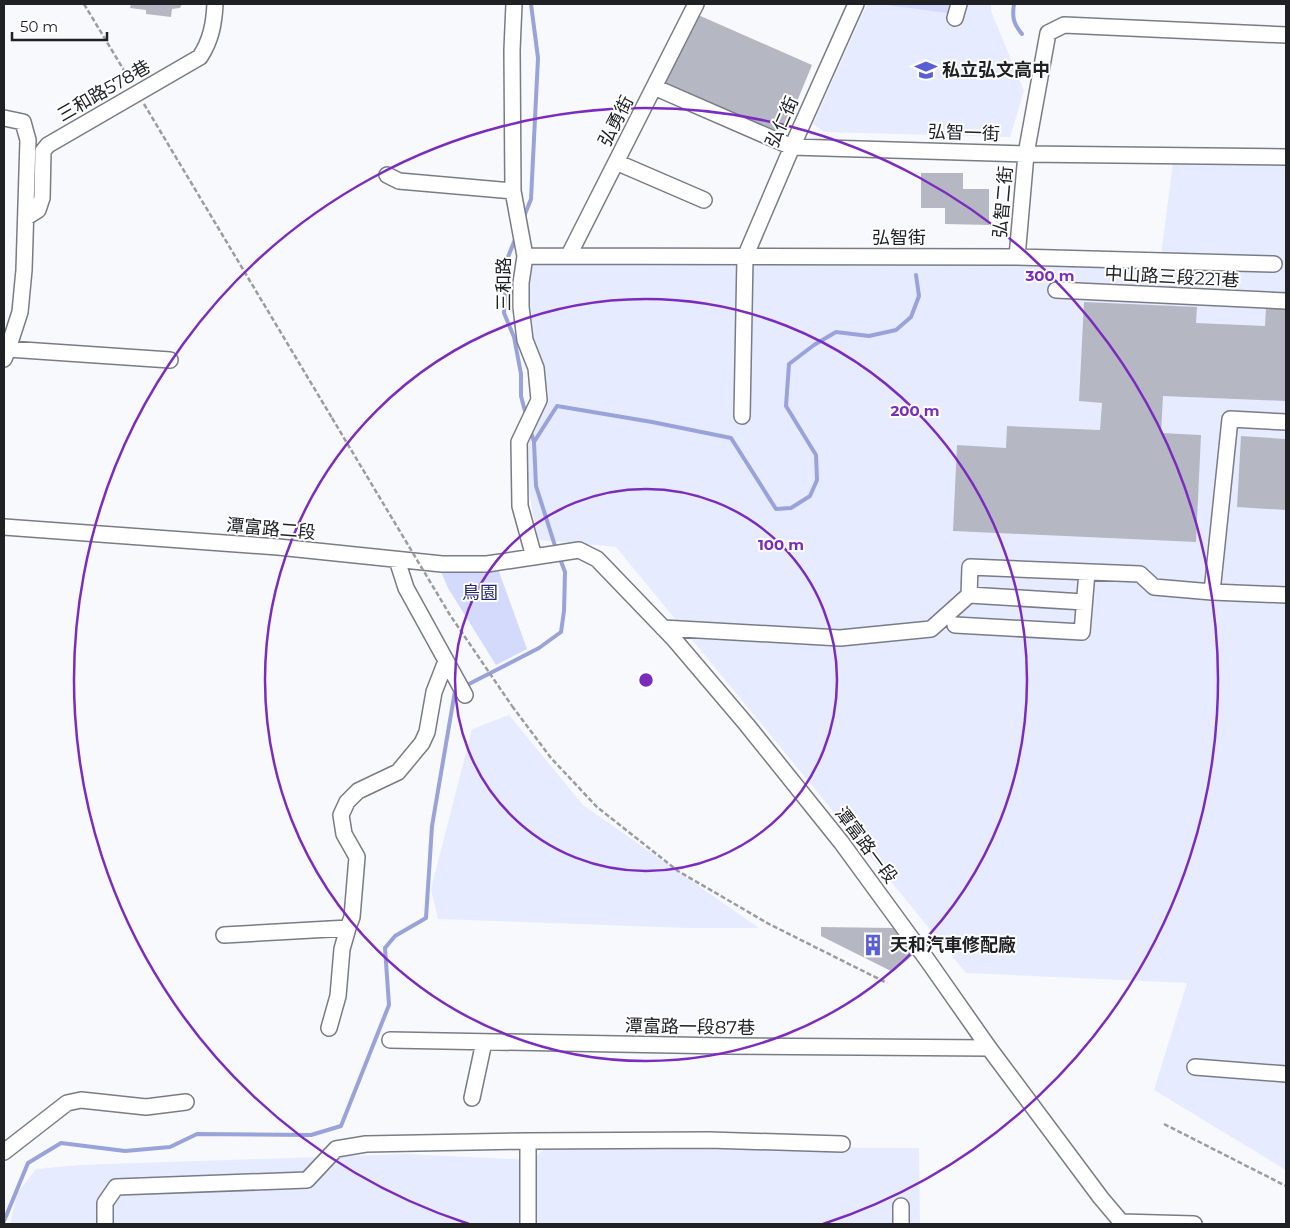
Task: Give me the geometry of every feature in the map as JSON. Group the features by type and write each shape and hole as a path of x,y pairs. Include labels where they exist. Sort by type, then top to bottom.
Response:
{"street":[{"name":"三和路578巷","path":"26,217 38,210 42,198 43,151 48,145 200,57 207,46 214,27 215,4"},
{"name":"三和路","path":"514,4 512,50 513,191 525,256 521,307 525,340 536,368 539,400 519,442 520,506 540,556"},
{"name":"弘勇街","path":"569,255 696,4"},
{"name":"弘仁街","path":"745,257 856,4"},
{"name":"弘智二街","path":"1017,257 1026,154 1048,34 1064,25 1286,35"},
{"name":"弘智一街","path":"654,87 792,147 1026,154 1286,157"},
{"path":"4,118 23,122 28,140 26,217 20,312 6,354 170,360"},
{"path":"616,162 704,200"},
{"path":"387,175 399,181 513,191"},
{"name":"弘智街","path":"525,256 1017,257 1274,264"},
{"path":"742,416 745,257"},
{"name":"中山路三段221巷","path":"1056,290 1286,301"},
{"path":"1212,592 1230,419 1286,422"},
{"name":"潭富路二段","path":"4,527 278,547 442,564 487,564 540,556"},
{"name":"潭富路一段","path":"540,556 579,550 597,559 663,628 747,725 841,842 989,1048 1121,1224"},
{"path":"396,560 406,588 465,694"},
{"path":"969,595 970,567 1140,574 1154,587 1286,596"},
{"path":"955,625 1082,632 1087,572"},
{"path":"663,628 840,638 931,629 969,595 1084,602"},
{"path":"329,1028 338,996 342,949 352,917 357,857 344,834 341,815 347,802 358,791 398,772 422,743 427,732 434,692 449,666"},
{"path":"224,934 348,928"},
{"name":"潭富路一段87巷","path":"390,1040 989,1048"},
{"path":"472,1098 484,1042"},
{"path":"1196,1066 1286,1074"},
{"path":"4,1152 67,1103 81,1100 146,1107 186,1102"},
{"path":"105,1224 105,1203 116,1187 307,1180 336,1149 366,1144 709,1140 842,1144"},
{"path":"528,1141 528,1224"},
{"path":"901,1206 901,1224"},
{"path":"1121,1224 1194,1224"}],"path":[{"path":"84,4 450,615 512,706 551,758 597,807 678,871 769,924 887,983"},
{"path":"1164,1124 1286,1186"}],"shaded area":[{"name":"私立弘文高中","path":"867,4 991,4 991,11 1024,91 1010,137 824,132 813,124"},
{"path":"1173,162 1286,165 1286,1170 1154,1090 1187,983 966,973 616,547 538,540 522,454 548,393 526,313 531,265 1160,263"},
{"path":"509,715 583,805 759,928 688,928 438,919 431,889 472,729"},
{"path":"547,1146 919,1148 920,1224 10,1224 17,1193 36,1169 79,1165 407,1154 533,1160"}],"green space":[{"path":"887,4 949,4 948,13"},
{"name":"鳥園","path":"440,569 498,569 527,649 496,665 448,588"}],"building":[{"path":"131,4 182,4 180,8 172,9 171,17 146,14 146,10 130,8"},
{"path":"687,10 812,65 786,128 775,133 661,88"},
{"path":"921,173 963,173 963,189 989,189 989,225 945,224 945,208 921,208"},
{"path":"1084,302 1197,307 1196,323 1265,326 1266,307 1286,308 1286,401 1163,396 1161,433 1201,435 1196,542 953,531 957,445 1006,448 1007,426 1100,430 1102,403 1079,401"},
{"path":"1241,436 1286,439 1286,510 1237,507"},
{"name":"天和汽車修配廠","path":"821,927 895,928 914,954 893,972 821,936"}],"waterway":[{"path":"523,219 531,199 538,58 531,4"},
{"path":"1014,4 1014,20 1022,34"},
{"path":"516,237 508,257 504,313 514,337 521,374 521,396 526,415"},
{"path":"556,549 536,486 534,442 557,406 731,438 776,509 791,508 810,496 817,480 816,455 786,406 789,364 814,345 836,332 869,336 896,330 911,317 919,296 916,275"},
{"path":"530,429 534,442"},
{"path":"465,686 539,648 561,632 564,611 565,572 559,556"},
{"path":"4,1221 28,1163 61,1143 125,1151 170,1147 197,1134 311,1135 341,1126 389,1005 385,948 395,936 426,918 432,826 455,691 459,689"}],"place":[{"name":"私立弘文高中","path":"926,70"},
{"name":"天和汽車修配廠","path":"873,945"}]}
